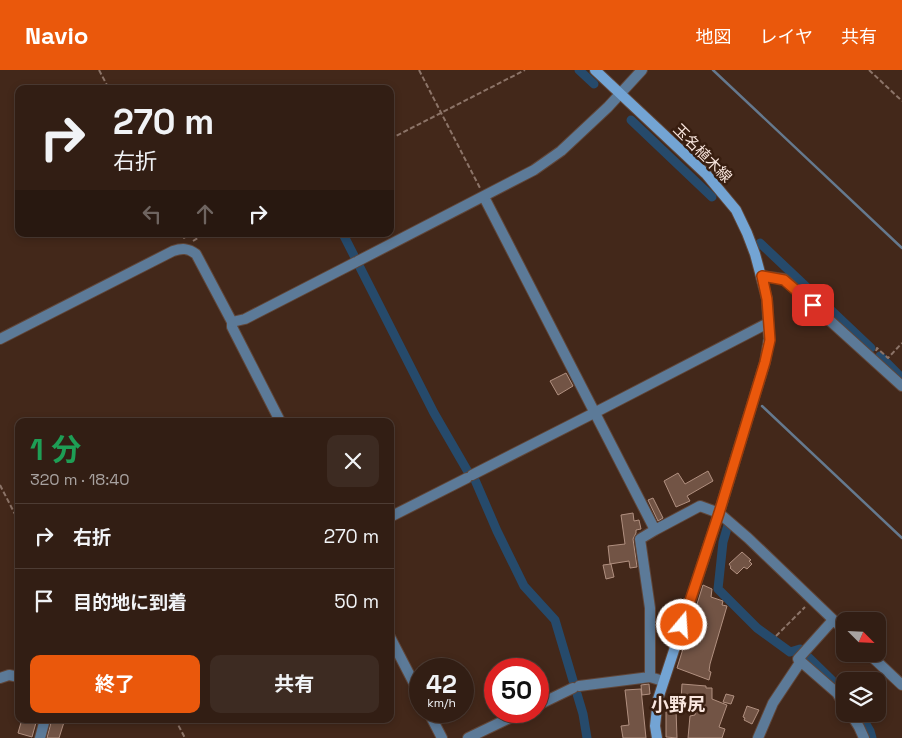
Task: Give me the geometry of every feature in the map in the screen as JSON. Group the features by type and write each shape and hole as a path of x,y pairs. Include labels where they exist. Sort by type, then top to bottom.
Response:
{"main road":[{"name":"玉名植木線","path":"595,70 617,97 706,174 736,210 748,233 762,276 767,299 770,340 765,362 719,513 664,681 656,714 656,738"}],"street":[{"path":"232,322 246,319 534,170 561,151 608,108 642,70"},
{"path":"484,197 655,530"},
{"path":"0,339 172,251 186,248 196,254 232,322 232,327 278,418"},
{"path":"762,276 784,280 871,356 902,386"},
{"path":"394,515 768,323"},
{"path":"650,677 650,608 640,539 700,506 719,513 748,538 836,623"},
{"path":"758,738 773,703 800,661 798,659 833,620"},
{"path":"394,645 409,674"},
{"path":"800,661 836,693"},
{"path":"878,662 902,685"},
{"path":"0,678 9,675 15,676"},
{"path":"549,700 576,687 650,677 664,681"},
{"path":"856,722 864,738"},
{"path":"40,738 44,723"},
{"path":"434,723 442,738"},
{"path":"468,738 499,723"}],"path":[{"path":"99,70 107,85"},
{"path":"419,70 484,197"},
{"path":"394,136 525,70"},
{"path":"869,70 902,101"},
{"path":"186,248 198,237"},
{"path":"871,356 877,348 888,358 902,343"},
{"path":"0,485 15,514"},
{"path":"776,636 812,600"},
{"path":"177,723 185,738"}],"building":[{"path":"566,373 573,386 558,395 550,381"},
{"path":"708,471 713,481 687,496 690,501 676,507 664,481 678,473 685,484"},
{"path":"653,498 663,518 658,521 648,500"},
{"path":"633,513 634,521 639,520 641,529 636,530 633,539 637,567 630,568 629,561 610,564 608,546 625,544 621,515"},
{"path":"742,552 751,560 749,561 752,564 747,569 744,567 737,574 730,568 729,564"},
{"path":"611,564 614,577 606,579 603,565"},
{"path":"703,585 712,589 711,597 723,601 722,605 727,606 710,664 709,680 677,668"},
{"path":"649,684 650,694 642,695 641,685"},
{"path":"682,684 712,688 712,699 727,705 719,727 725,729 722,738 688,738 690,716 695,715 697,701 681,700"},
{"path":"641,689 646,738 623,738 621,726 629,725 625,690"},
{"path":"726,694 734,696 731,704 723,702"},
{"path":"747,706 759,710 752,724 744,720 745,718 743,717"},
{"path":"667,710 676,710 677,738 666,737"},
{"path":"21,723 36,723 32,737 18,733"},
{"path":"51,723 64,723 59,738 47,738"}],"waterway":[{"path":"579,70 594,84"},
{"path":"713,70 902,248"},
{"path":"631,120 712,197"},
{"path":"345,237 434,413 471,477 475,480 524,586 555,620 583,714 587,738"},
{"path":"760,243 871,348"},
{"path":"880,356 902,378"},
{"path":"762,406 902,538"},
{"path":"728,525 723,542 718,589 757,628 790,652 800,649 836,684"},
{"path":"865,722 872,738"}],"district":[{"name":"小野尻","path":"678,704"}],"route":[{"path":"682,625 719,513 765,362 770,340 767,299 762,276 784,280 813,305"}]}
